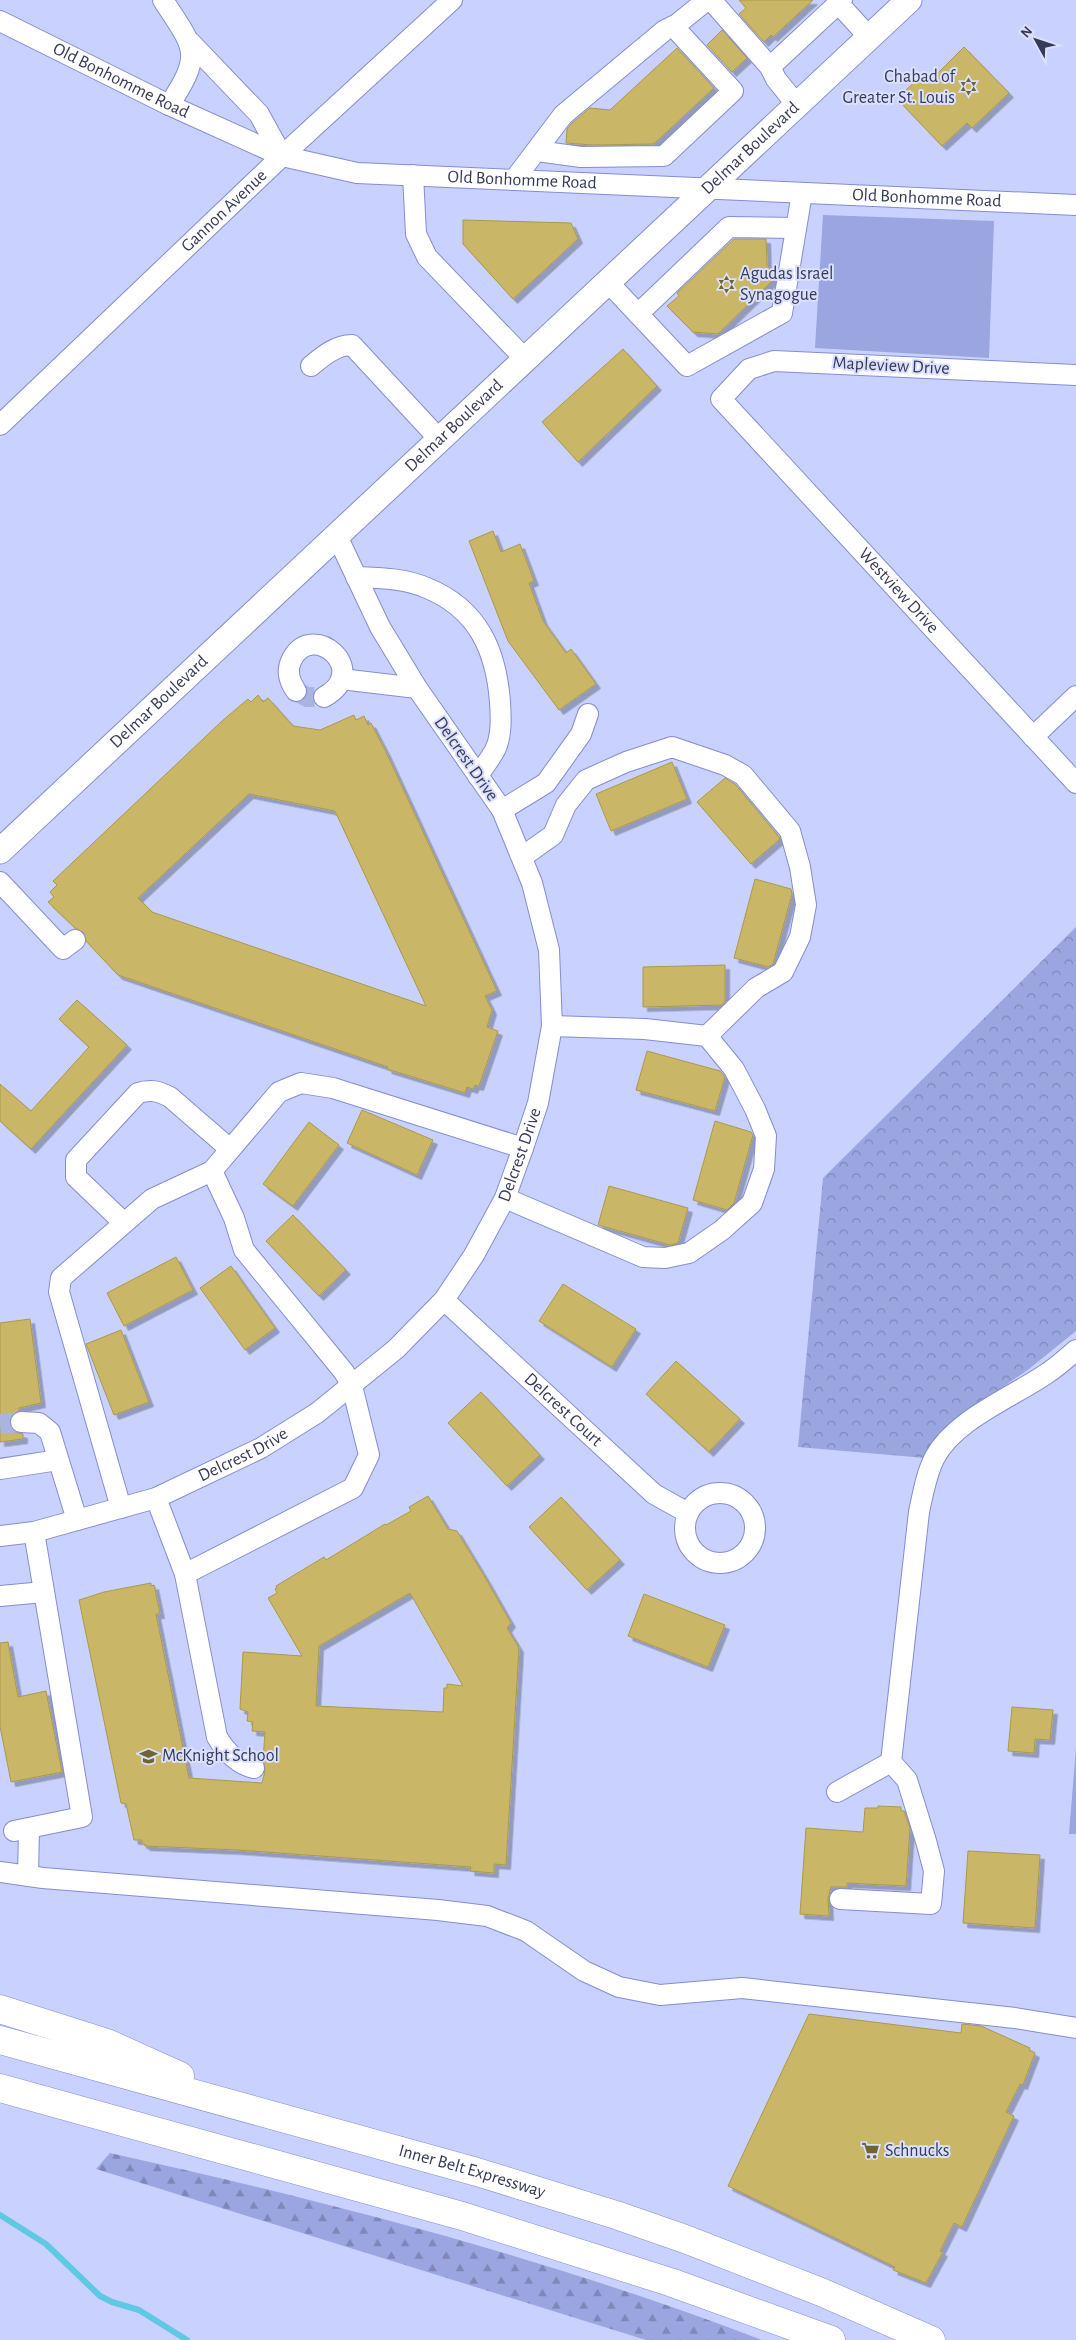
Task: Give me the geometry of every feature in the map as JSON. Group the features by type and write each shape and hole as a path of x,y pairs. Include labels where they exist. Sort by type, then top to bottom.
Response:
{"highway":[{"path":"0,2009 107,2043 266,2114"},
{"name":"Inner Belt Expressway","path":"0,2040 477,2172 624,2218 821,2292 931,2340"},
{"path":"0,2088 462,2216 662,2279 831,2340"}],"main road":[{"name":"Delmar Boulevard","path":"0,851 908,0"}],"street":[{"path":"163,0 190,42 258,114 282,156"},
{"name":"Gannon Avenue","path":"0,425 282,156 452,0"},
{"path":"514,180 563,115 665,30 709,0 770,67 776,79 796,104"},
{"path":"770,67 840,2 869,37"},
{"name":"Old Bonhomme Road","path":"0,22 169,105 282,156 358,173 1076,205"},
{"path":"642,185 664,156 734,92 673,26"},
{"path":"169,105 188,73 192,55 190,42"},
{"path":"537,151 581,157 664,156"},
{"path":"413,175 416,234 427,256 525,359"},
{"path":"607,281 686,366 782,313 802,193"},
{"path":"638,314 729,227 796,228"},
{"path":"311,366 331,351 344,345 352,346 440,440"},
{"name":"Mapleview Drive","path":"720,399 749,369 774,361 1076,375"},
{"name":"Westview Drive","path":"720,399 1076,783"},
{"name":"Delcrest Drive","path":"0,1536 34,1532 156,1498 261,1448 317,1414 396,1349 444,1300 474,1255 505,1198 524,1148 538,1103 552,1026 549,950 532,883 502,810 417,688 380,627 337,536"},
{"path":"356,577 400,579 427,588 450,600 469,616 486,639 498,675 502,719 496,749 478,776"},
{"path":"296,691 290,680 290,663 294,655 310,645 319,645 336,653 340,661 341,679 337,687 324,697"},
{"path":"341,679 417,688"},
{"path":"1034,737 1076,696"},
{"path":"502,810 546,783 581,734 588,714"},
{"path":"522,857 553,835 566,805 586,780 626,762 672,747 725,765 743,775 790,831 800,867 806,905 800,937 784,972 756,988 707,1036"},
{"path":"0,882 63,949 75,940"},
{"path":"505,1198 643,1257 665,1258 689,1253 722,1230 752,1203 764,1169 766,1136 755,1109 734,1069 707,1036 645,1029 552,1026"},
{"path":"121,1508 59,1292 61,1278 123,1222 152,1199 212,1172 279,1092 300,1084 333,1088 524,1148"},
{"path":"123,1222 76,1177 76,1160 138,1093 148,1090 158,1091 170,1097 230,1149"},
{"path":"184,1574 353,1488 369,1455 352,1386 344,1372 244,1250 234,1218 212,1172"},
{"name":"Delcrest Court","path":"444,1300 654,1494 688,1513"},
{"path":"840,1899 931,1904 934,1870 907,1780 891,1762 919,1512 927,1478 935,1456 949,1439 969,1422 1049,1372 1076,1350"},
{"path":"21,1422 39,1423 50,1432 77,1520"},
{"path":"0,1469 58,1460"},
{"path":"156,1498 184,1574 217,1737 234,1758 254,1768"},
{"path":"28,1876 22,1830 82,1816 34,1532"},
{"path":"0,1596 44,1592"},
{"path":"836,1792 891,1762"},
{"path":"0,1872 296,1900 438,1910 487,1916 526,1931 584,1971 601,1979 618,1986 660,1995 742,1988 1015,2018 1076,2028"}],"green space":[{"path":"823,215 994,221 989,358 815,348"},
{"path":"1076,927 1076,1331 1029,1369 948,1425 925,1458 798,1447 823,1178"},
{"path":"1076,1748 1076,1834 1069,1834"},
{"path":"110,2153 357,2212 439,2234 602,2284 762,2340 646,2340 96,2169"}],"building":[{"path":"739,0 813,0 773,37 771,35 764,42 739,14 746,8"},
{"path":"722,30 747,58 732,72 707,45"},
{"path":"964,47 1009,93 972,128 967,123 942,146 900,102 909,93 906,90 921,76 928,83"},
{"path":"677,48 714,88 658,140 653,144 592,145 566,143 567,129 572,123 590,108 610,110"},
{"path":"463,220 571,223 578,239 513,299 463,244"},
{"name":"Agudas Israel Synagogue","path":"734,239 766,239 767,265 776,277 718,334 693,332 667,306 679,296 677,293"},
{"path":"623,349 657,386 578,462 542,422"},
{"path":"493,531 501,552 520,544 534,581 529,583 543,621 566,653 571,649 596,684 559,710 508,641 469,541"},
{"path":"258,695 263,702 268,698 293,726 320,730 354,715 356,720 364,716 368,725 371,723 497,991 485,996 492,1010 487,1027 498,1031 479,1086 475,1085 473,1089 467,1087 465,1093 387,1069 388,1067 118,975 86,941 84,933 75,928 48,902 54,897 50,892 57,885 53,881 222,721 248,699 251,702","holes":["249,794 335,811 426,1006 152,912 138,898"]},
{"path":"672,762 687,799 611,831 596,794"},
{"path":"725,778 735,784 780,839 751,864 697,802"},
{"path":"755,879 791,889 792,894 773,964 768,967 734,958"},
{"path":"725,965 725,1001 722,1005 643,1007 643,967"},
{"path":"77,1000 127,1045 31,1149 0,1121 0,1084 31,1111 89,1047 59,1019"},
{"path":"647,1051 720,1071 725,1077 715,1111 636,1090"},
{"path":"362,1110 433,1140 417,1175 347,1143"},
{"path":"715,1121 751,1132 753,1135 734,1203 727,1210 693,1200"},
{"path":"309,1122 339,1145 293,1206 263,1184"},
{"path":"609,1186 688,1208 678,1243 670,1245 598,1225"},
{"path":"293,1215 346,1270 319,1296 266,1241"},
{"path":"176,1257 193,1290 124,1326 107,1293"},
{"path":"231,1266 275,1328 245,1350 200,1288"},
{"path":"563,1284 636,1329 612,1367 539,1321"},
{"path":"30,1319 41,1403 19,1408 19,1411 11,1416 11,1428 15,1432 23,1434 23,1439 0,1442 0,1323"},
{"path":"121,1330 149,1402 114,1415 86,1344"},
{"path":"676,1361 740,1419 709,1452 646,1394"},
{"path":"481,1392 540,1455 507,1486 448,1423"},
{"path":"428,1496 448,1529 457,1531 511,1623 507,1628 519,1648 506,1865 494,1864 494,1873 470,1871 471,1867 238,1850 145,1846 145,1844 142,1844 142,1840 134,1840 126,1804 121,1803 79,1600 104,1592 151,1583 151,1586 154,1585 160,1614 156,1614 189,1778 262,1783 265,1771 263,1760 265,1732 252,1731 253,1722 247,1721 248,1712 240,1709 243,1652 302,1656 268,1598 277,1593 276,1586 324,1557 326,1560 385,1524 411,1511 409,1507","holes":["410,1593 463,1686 447,1684 447,1688 444,1688 443,1712 316,1706 319,1646"]},
{"path":"561,1497 620,1560 587,1590 529,1527"},
{"path":"644,1594 725,1625 708,1667 628,1636"},
{"path":"8,1642 18,1697 46,1691 62,1772 11,1782 0,1726 0,1643"},
{"path":"1012,1707 1053,1710 1050,1740 1035,1739 1034,1753 1008,1751"},
{"path":"878,1806 901,1807 901,1811 904,1811 910,1828 906,1886 847,1883 847,1887 831,1887 828,1898 829,1916 800,1914 806,1828 863,1832 865,1808 878,1808"},
{"path":"968,1851 1040,1855 1035,1928 963,1923"},
{"name":"Schnucks","path":"809,2014 961,2033 962,2024 981,2026 1030,2048 1029,2050 1035,2053 1023,2085 1020,2084 1006,2112 1014,2116 962,2227 954,2223 940,2251 943,2252 926,2283 893,2270 895,2267 728,2186"}],"waterway":[{"path":"0,2215 46,2244 100,2296 112,2302 139,2310 187,2340"}],"tunnel":[{"path":"296,691 307,697 324,697"},
{"path":"0,1424 21,1422"}],"place":[{"name":"Chabad of Greater St. Louis","path":"969,87"},
{"name":"Agudas Israel Synagogue","path":"726,284"},
{"name":"McKnight School","path":"148,1756"},
{"name":"Schnucks","path":"871,2151"}]}
